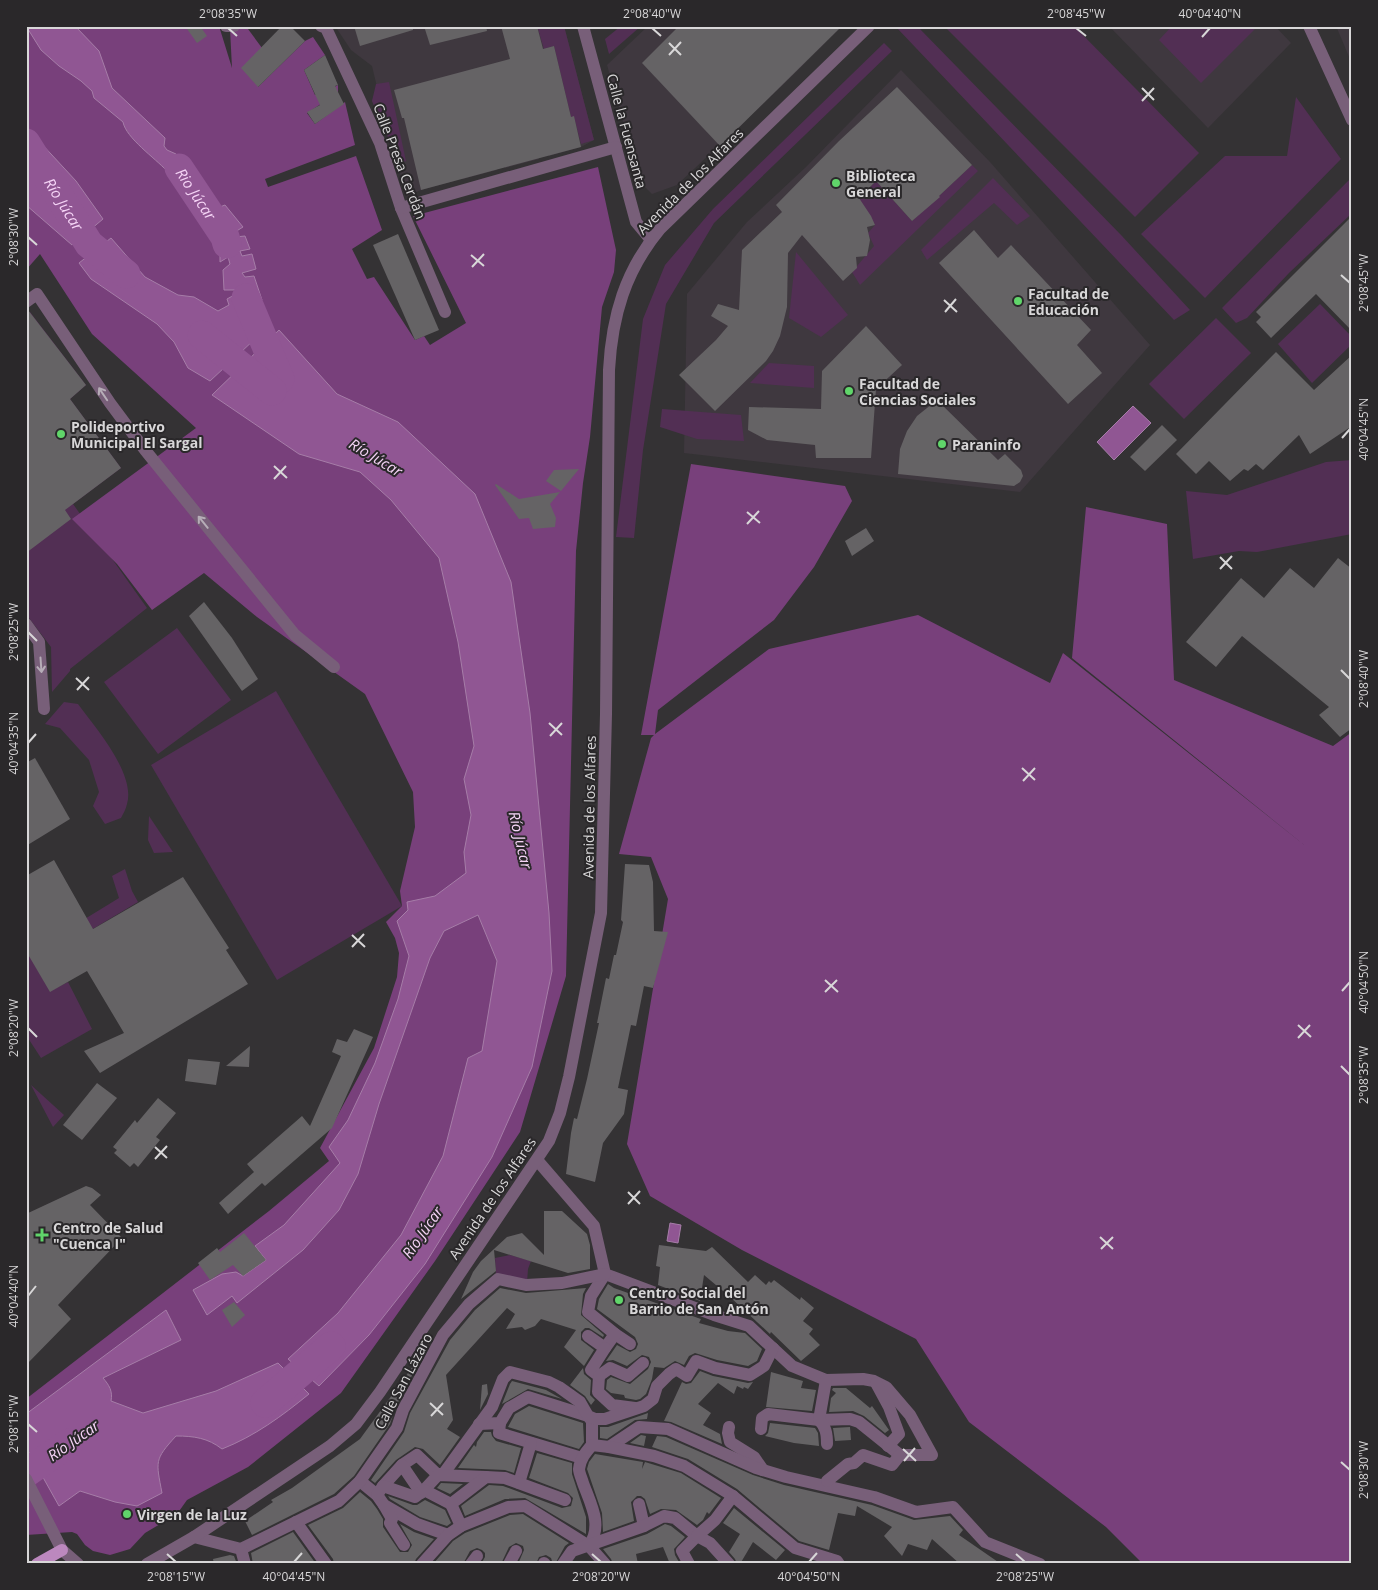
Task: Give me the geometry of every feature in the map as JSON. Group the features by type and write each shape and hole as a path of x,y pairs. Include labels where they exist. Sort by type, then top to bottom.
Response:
{"main road":[{"path":"37,1564 59,1544"}],"street":[{"name":"Calle Presa Cerdán","path":"320,26 326,28 380,143 401,208 445,312"},
{"name":"Calle la Fuensanta","path":"584,26 636,222 651,240"},
{"name":"Avenida de los Alfares","path":"194,1537 307,1462 356,1424 380,1392 537,1160 555,1127 569,1077 599,924 603,873 610,350 613,331 626,284 636,261 651,240 869,26"},
{"path":"1309,26 1352,120"},
{"path":"401,208 616,147"},
{"path":"26,302 37,294 110,403 233,561 294,635 334,667"},
{"path":"26,624 39,642 44,709"},
{"path":"537,1160 594,1226 605,1274 591,1296 588,1312 630,1344"},
{"path":"605,1274 714,1315 749,1326 792,1366 826,1380 874,1381 886,1387 910,1415 932,1455 900,1455 858,1422 850,1418 819,1420 768,1414 762,1418 762,1430"},
{"name":"Calle San Lázaro","path":"240,1549 339,1500 360,1481 397,1428 403,1410 443,1335 469,1304 498,1279 526,1285 562,1283 605,1274"},
{"path":"599,1376 591,1370 615,1334"},
{"path":"588,1336 605,1348"},
{"path":"582,1458 499,1433 500,1422 509,1408 528,1397 595,1419 605,1420 640,1407 653,1399 657,1386 669,1374 676,1370 688,1376 696,1361 715,1368 750,1374 764,1366 773,1348"},
{"path":"599,1376 610,1368 628,1376 643,1363"},
{"path":"381,1495 415,1497 438,1475 444,1473 492,1407 503,1379 510,1372 549,1382 559,1387 580,1402 592,1421 592,1446 582,1458 579,1470 594,1511 596,1524 594,1539 589,1546"},
{"path":"599,1376 598,1392 612,1405 640,1407"},
{"path":"826,1380 819,1420 827,1432 827,1444"},
{"path":"874,1381 889,1407 900,1434 888,1446"},
{"path":"640,1407 651,1428"},
{"path":"479,1424 500,1422"},
{"path":"609,1447 639,1427 668,1429 786,1478 874,1497 916,1512 953,1506 985,1542 1040,1564"},
{"path":"729,1427 730,1442 754,1456 763,1470"},
{"path":"519,1483 531,1443"},
{"path":"592,1446 609,1447 654,1456 684,1466 733,1496 795,1548 837,1561 839,1564"},
{"path":"381,1495 402,1465 417,1455 438,1475 505,1478 565,1500"},
{"path":"826,1481 863,1455 892,1465 900,1455"},
{"path":"402,1465 423,1491 451,1504 461,1526"},
{"path":"451,1504 486,1477"},
{"path":"26,1479 59,1544 78,1564"},
{"path":"360,1481 417,1524 448,1535"},
{"path":"525,1506 532,1487"},
{"path":"381,1495 392,1519 390,1523 404,1545"},
{"path":"689,1564 682,1551 715,1520 733,1496"},
{"path":"639,1504 644,1526"},
{"path":"422,1564 448,1535 461,1526 508,1508 525,1506 589,1546 603,1562"},
{"path":"564,1564 572,1551 644,1526 664,1516 674,1518 697,1536 710,1543 729,1564"},
{"path":"296,1522 326,1564"},
{"path":"147,1564 194,1537 240,1549 245,1564"},
{"path":"509,1564 516,1551"}],"shaded area":[{"path":"26,26 219,26 232,68 230,29 248,29 262,48 258,87 305,41 313,37 325,55 304,70 315,95 338,85 338,93 307,113 315,124 345,102 355,145 265,179 268,187 356,156 382,230 352,249 367,279 374,277 415,340 424,336 430,345 466,323 413,216 598,167 616,250 614,272 602,307 590,437 576,551 566,976 520,1132 435,1261 341,1393 248,1467 187,1500 177,1514 145,1533 130,1549 110,1555 93,1551 85,1545 77,1534 72,1532 26,1535 26,1399 269,1211 329,1161 320,1148 374,1048 397,977 399,953 395,938 386,922 402,906 400,891 415,827 413,792 365,694 257,617 204,573 152,610 117,564 72,519 196,428 92,334 40,254 26,270"},
{"path":"335,26 564,26 594,140 581,147 549,156 544,140 535,143 539,159 505,168 501,152 493,155 497,170 463,179 459,164 450,166 454,181 407,196 392,147 372,101 377,87 372,66 351,50"},
{"path":"537,26 564,26 594,140 581,144 574,117 571,117 554,46 544,49"},
{"path":"621,26 641,26 609,54 605,39"},
{"path":"648,26 842,26 784,84 677,185 652,194 640,182 607,65"},
{"path":"899,26 921,26 919,28 1122,236 1190,310 1174,320 897,28"},
{"path":"944,26 1074,26 1199,153 1135,217"},
{"path":"1109,26 1275,26 1291,43 1208,128"},
{"path":"1172,26 1257,27 1201,83 1159,40"},
{"path":"1336,26 1352,26 1352,64 1342,40"},
{"path":"884,43 892,51 714,223 666,304 643,450 634,538 616,537 643,319 665,265 713,209"},
{"path":"901,70 990,162 1150,345 1020,492 684,453 687,294 747,222 806,167"},
{"path":"389,82 406,161 397,164 392,146 372,101 376,84"},
{"path":"1296,97 1341,159 1205,298 1141,234 1225,156 1287,156"},
{"path":"972,165 978,171 860,285 852,272 874,246 868,233 875,225 858,200 876,181 912,221"},
{"path":"1352,177 1352,216 1350,215 1289,273 1247,318 1236,323 1222,308"},
{"path":"993,178 1030,216 1017,225 994,203 927,260 921,250"},
{"path":"796,252 848,315 821,337 789,318"},
{"path":"1320,304 1352,337 1352,344 1312,383 1278,344"},
{"path":"30,312 86,385 70,399 121,468 73,504 147,608 70,669 52,692 51,647 26,614 26,316"},
{"path":"1216,318 1251,353 1184,419 1149,384"},
{"path":"769,363 814,366 814,388 750,383"},
{"path":"662,409 741,415 744,441 697,439 660,427"},
{"path":"1352,460 1352,534 1257,552 1239,551 1193,559 1186,491 1227,495 1326,462"},
{"path":"691,464 845,486 852,501 814,567 774,620 658,710 655,734 769,649 918,615 1050,683 1063,653 1308,848 1072,658 1086,507 1167,524 1174,680 1333,746 1352,732 1352,1564 1143,1564 1106,1527 969,1422 916,1339 742,1250 650,1196 627,1144 668,899 651,857 619,854 651,738 654,735 641,735"},
{"path":"177,628 231,700 158,754 104,682"},
{"path":"276,691 402,906 277,980 151,765"},
{"path":"64,702 78,704 120,765 126,779 128,792 127,806 121,818 105,824 93,806 99,792 89,760 60,728 45,724"},
{"path":"149,816 173,852 154,853 148,840"},
{"path":"125,869 132,891 138,902 34,964 50,991 68,982 92,1029 41,1058 26,1035 26,955 119,898 112,876"},
{"path":"31,1085 64,1115 53,1127"},
{"path":"510,1255 531,1261 528,1269 527,1283 496,1275 495,1258"}],"water":[{"path":"26,26 75,26 99,51 112,88 165,138 164,146 167,150 176,154 212,197 195,203 167,171 129,135 123,122 94,98 92,91 41,50"},
{"path":"26,127 76,181 103,219 72,245 26,205"},
{"path":"225,205 243,227 235,232 235,237 245,236 250,249 240,251 242,256 252,254 256,269 242,273 245,277 254,276 262,300 249,299 252,303 260,303 258,314 271,324 210,381 188,368 174,342 157,324 91,279 79,263 111,238 145,277 178,295 194,297 218,311 229,305 227,299 236,294 238,290 224,290 223,270 230,264 228,257 220,262 222,238 218,241 199,215"},
{"path":"279,330 337,394 398,422 475,494 511,582 530,713 549,913 552,971 532,1067 492,1157 425,1264 369,1335 319,1386 288,1359 338,1313 401,1235 443,1156 468,1058 482,1051 497,961 478,915 444,931 430,958 379,1104 358,1174 339,1210 303,1250 237,1303 232,1296 207,1315 193,1290 222,1274 236,1272 243,1276 266,1260 255,1246 284,1225 340,1163 329,1147 348,1120 375,1063 398,999 409,956 397,921 408,910 407,902 435,896 466,873 464,852 471,815 464,779 474,746 458,642 439,558 391,500 360,472 299,454 212,395"},
{"path":"1133,406 1151,423 1114,460 1097,442"},
{"path":"670,1223 681,1225 678,1243 667,1241"},
{"path":"166,1310 181,1340 103,1378 110,1388 111,1401 143,1413 216,1391 278,1363 309,1394 268,1425 222,1449 200,1438 176,1436 160,1456 158,1462 162,1493 137,1506 115,1502 80,1491 59,1506 26,1447 26,1414"}],"building":[{"path":"185,26 200,26 207,36 197,43"},
{"path":"282,26 290,26 305,41 258,87 241,68"},
{"path":"354,26 413,26 413,30 360,46"},
{"path":"424,26 486,26 487,31 430,45"},
{"path":"501,26 537,26 543,49 554,46 571,117 574,116 581,147 421,190 404,118 402,118 394,90 510,59"},
{"path":"679,26 842,26 720,146 642,63"},
{"path":"325,55 338,85 335,86 344,104 315,124 307,112 320,105 304,70"},
{"name":"Biblioteca General","path":"897,87 972,165 940,197 912,221 876,181 859,198 875,225 867,227 870,240 867,256 856,257 857,268 843,281 802,235 788,253 787,307 780,336 773,351 766,361 715,411 679,375 728,326 711,316 718,304 739,310 742,250 782,212 776,205 839,141"},
{"path":"1352,216 1352,331 1316,294 1271,338 1256,322 1261,317 1256,312"},
{"name":"Facultad de Educación","path":"974,230 998,258 1011,245 1091,330 1077,345 1102,373 1068,404 939,263"},
{"path":"398,234 439,330 415,340 373,245"},
{"name":"Polideportivo Municipal El Sargal","path":"26,310 28,310 86,385 70,399 121,468 65,510 71,519 26,553"},
{"name":"Facultad de Ciencias Sociales","path":"866,326 902,365 876,389 871,458 816,458 815,445 767,440 748,430 749,407 821,409 822,371"},
{"path":"1276,352 1314,390 1352,355 1352,426 1310,454 1299,435 1263,470 1256,464 1248,471 1244,469 1230,481 1209,461 1196,474 1176,454"},
{"name":"Paraninfo","path":"937,400 998,460 1005,454 1021,470 1023,476 1020,482 1014,486 898,474 900,449 907,431 917,416"},
{"path":"1162,425 1177,440 1145,471 1130,457"},
{"path":"579,469 561,491 546,481 554,470"},
{"path":"496,484 519,499 560,492 550,504 556,518 555,527 533,529 529,518 519,519"},
{"path":"866,528 874,541 852,556 845,541"},
{"path":"1338,558 1352,569 1352,728 1340,737 1319,715 1329,707 1242,636 1216,667 1186,642 1241,578 1264,598 1290,568 1314,588"},
{"path":"204,602 232,638 258,679 242,691 189,616"},
{"path":"35,758 70,819 26,846 26,763"},
{"path":"54,860 93,929 183,877 229,948 226,950 248,984 100,1073 84,1051 124,1033 87,971 50,992 26,951 26,876"},
{"path":"625,864 649,865 653,882 654,931 668,932 653,988 644,986 636,1026 631,1025 618,1088 628,1090 624,1114 603,1143 595,1182 566,1174 574,1118 577,1119 599,1023 597,1023 606,978 609,979 623,922 621,920"},
{"path":"354,1029 373,1037 332,1128 265,1186 262,1183 228,1214 219,1203 254,1172 247,1164 302,1116 310,1126 341,1056 332,1052 337,1039 347,1042"},
{"path":"250,1046 249,1067 226,1066"},
{"path":"188,1059 220,1062 216,1085 185,1081"},
{"path":"97,1083 117,1098 82,1140 63,1125"},
{"path":"158,1098 176,1113 156,1137 160,1140 138,1167 134,1163 130,1167 114,1153 117,1150 113,1147 135,1120 137,1123"},
{"path":"86,1186 101,1195 90,1205 122,1238 58,1305 71,1319 26,1365 26,1214"},
{"path":"544,1211 562,1211 587,1234 590,1245 590,1269 568,1273 494,1250 496,1271 461,1299 473,1272 481,1261 507,1237 522,1233 544,1255"},
{"path":"244,1233 266,1260 243,1276 233,1265 210,1280 198,1263 217,1248 220,1252"},
{"path":"659,1245 706,1251 712,1247 748,1282 755,1275 766,1285 769,1281 771,1283 774,1280 800,1300 801,1297 814,1308 803,1321 813,1329 809,1334 820,1345 801,1361 771,1332 770,1334 704,1275 700,1301 658,1285 660,1267 656,1266"},
{"path":"608,1284 614,1288 701,1319 699,1323 728,1331 745,1333 762,1349 757,1361 748,1366 717,1360 695,1353 689,1356 684,1365 675,1361 664,1368 654,1367 646,1394 640,1399 625,1398 624,1395 611,1393 606,1389 607,1380 611,1377 630,1384 648,1369 651,1362 649,1357 642,1355 627,1366 613,1360 606,1361 617,1345 630,1352 636,1349 638,1344 635,1337 597,1309 599,1299"},
{"path":"500,1288 526,1293 586,1288 583,1294 581,1315 604,1335 603,1337 589,1328 585,1328 581,1332 581,1340 594,1350 584,1366 564,1347 576,1330 541,1319 535,1326 525,1330 522,1327 506,1329 515,1314 507,1308 446,1375 453,1420 447,1429 460,1437 440,1465 423,1449 415,1447 396,1460 375,1483 371,1480 404,1432 410,1413 450,1340 475,1310"},
{"path":"234,1302 245,1315 232,1327 222,1310"},
{"path":"416,1362 418,1364 396,1406 390,1424 354,1476 334,1494 252,1535 245,1521 273,1502 271,1500 292,1488 360,1439"},
{"path":"583,1368 584,1374 591,1380 590,1395 595,1400 591,1405 585,1396 570,1385"},
{"path":"700,1371 713,1376 748,1383 753,1382 748,1389 737,1386 734,1394 718,1383 698,1404 711,1413 703,1425 720,1434 722,1444 671,1422 664,1421 682,1382 686,1384 691,1383"},
{"path":"771,1372 803,1381 801,1388 816,1390 812,1411 766,1407"},
{"path":"512,1381 546,1390 562,1399 528,1389 502,1404"},
{"path":"487,1384 488,1394 480,1410 482,1385"},
{"path":"833,1388 846,1388 870,1408 872,1406 889,1430 885,1433 864,1416 853,1411 829,1412 831,1398 836,1393 832,1390"},
{"path":"529,1406 583,1423 584,1442 579,1449 508,1427 515,1414"},
{"path":"648,1413 647,1419 635,1420 607,1439 600,1438 600,1427 608,1427"},
{"path":"770,1423 815,1428 818,1433 819,1446 794,1443 765,1436 768,1433"},
{"path":"850,1427 851,1440 835,1441 833,1428"},
{"path":"484,1432 491,1432 496,1441 521,1448 514,1473 505,1470 458,1468 474,1445 476,1447"},
{"path":"641,1435 646,1436 644,1446 630,1443"},
{"path":"657,1436 666,1437 753,1475 784,1485 872,1505 914,1520 950,1516 963,1530 959,1535 1001,1564 960,1564 932,1539 927,1550 908,1544 902,1556 884,1536 892,1527 857,1506 855,1516 838,1513 829,1550 799,1541 737,1489 688,1459 652,1447"},
{"path":"537,1453 572,1463 572,1474 586,1517 586,1534 525,1498 505,1499 465,1516 461,1506 489,1485 503,1486 562,1508 571,1506 573,1498 568,1493 529,1478"},
{"path":"595,1454 643,1462 642,1469 645,1462 681,1473 721,1498 709,1514 707,1512 703,1520 697,1525 676,1510 661,1509 650,1514 645,1499 637,1496 631,1502 634,1521 603,1532 602,1513 587,1469 589,1462"},
{"path":"441,1483 463,1484 450,1494 437,1488"},
{"path":"360,1492 377,1509 383,1519 383,1527 400,1552 408,1552 412,1545 400,1524 414,1532 434,1539 416,1559 414,1564 334,1564 333,1559 308,1525 343,1508"},
{"path":"388,1496 413,1505 417,1505 425,1500 445,1510 451,1523 447,1526 420,1517"},
{"path":"734,1508 785,1550 776,1560 753,1542 740,1564 737,1564 729,1552 740,1534 723,1523"},
{"path":"523,1514 569,1543 565,1546 555,1564 546,1555 539,1557 536,1564 518,1564 524,1550 523,1546 516,1543 509,1547 501,1564 481,1564 485,1553 477,1548 470,1551 463,1564 433,1564 453,1541 465,1533 510,1515"},
{"path":"665,1524 671,1526 685,1537 674,1549 680,1564 670,1564 663,1547 636,1554 638,1564 613,1564 603,1549 647,1534"},
{"path":"293,1532 316,1564 253,1564 251,1553"},
{"path":"230,1555 234,1556 237,1564 214,1564 213,1559"}],"waterway":[{"name":"Río Júcar","path":"26,143 89,244 126,274"},
{"name":"Rio Júcar","path":"179,168 225,237 227,244"},
{"name":"Rio Júcar","path":"246,298 280,379"},
{"name":"Río Júcar","path":"202,335 272,391"},
{"name":"Río Júcar","path":"265,1403 331,1346"},
{"name":"Río Júcar","path":"26,1473 69,1443"}],"place":[{"name":"Biblioteca General","path":"836,183"},
{"name":"Facultad de Educación","path":"1018,301"},
{"name":"Facultad de Ciencias Sociales","path":"849,391"},
{"name":"Polideportivo Municipal El Sargal","path":"61,434"},
{"name":"Paraninfo","path":"942,444"},
{"name":"Centro de Salud \"Cuenca I\"","path":"42,1235"},
{"name":"Centro Social del Barrio de San Antón","path":"619,1300"},
{"name":"Virgen de la Luz","path":"127,1514"}]}
